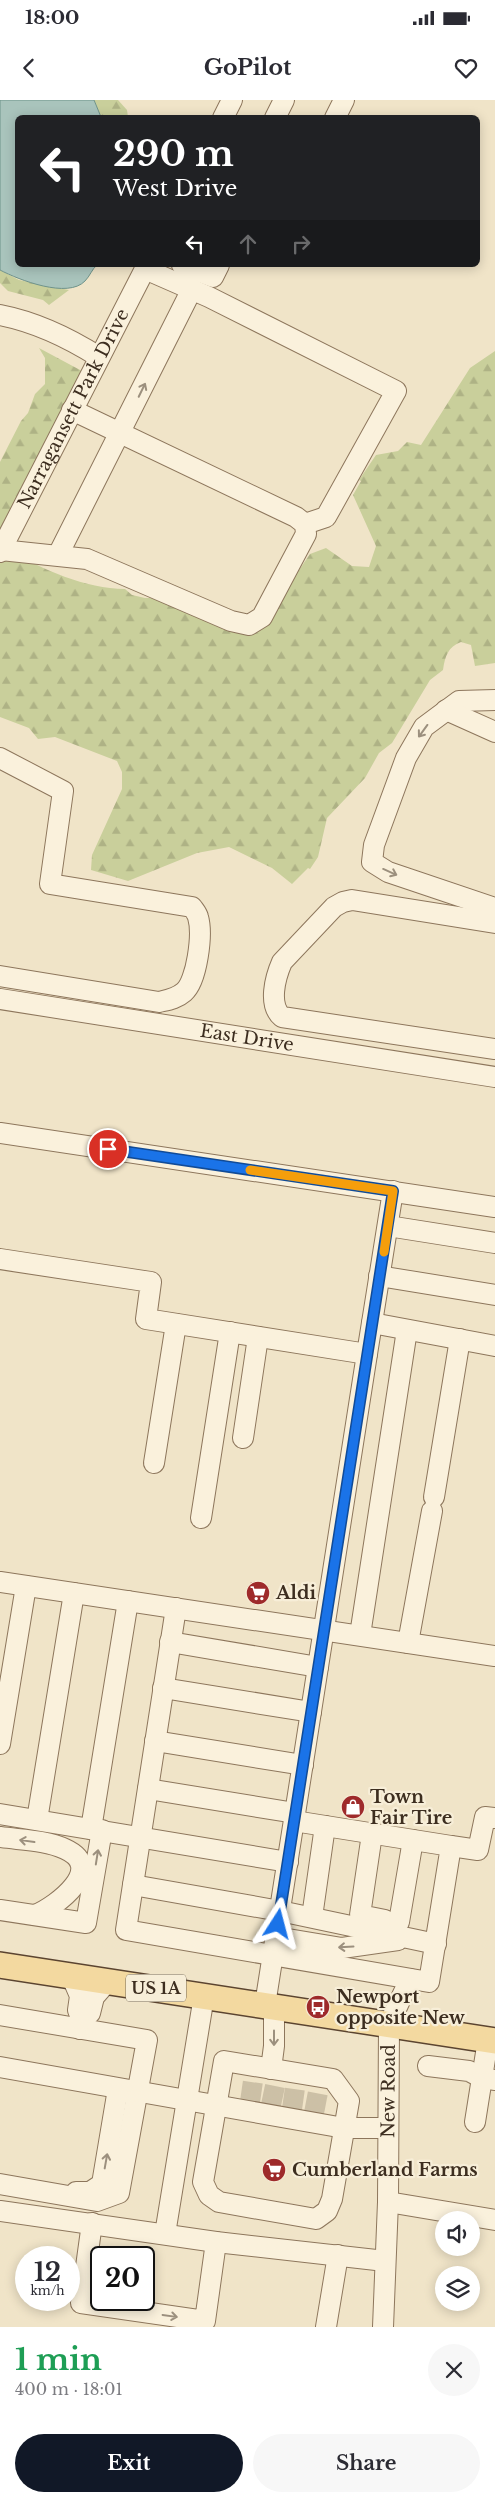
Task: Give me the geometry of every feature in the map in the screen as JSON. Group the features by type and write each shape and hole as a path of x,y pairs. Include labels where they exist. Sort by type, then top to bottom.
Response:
{"main road":[{"name":"US 1A","path":"0,1964 492,2040"}],"street":[{"path":"224,115 232,100"},
{"path":"276,115 284,100"},
{"path":"336,115 344,100"},
{"path":"72,410 305,524 326,517 396,392 146,267"},
{"name":"Narragansett Park Drive","path":"0,551 146,267"},
{"path":"187,267 213,277 218,267"},
{"path":"58,555 192,289"},
{"path":"0,315 36,325 79,344 99,357"},
{"path":"0,551 87,559 231,621 249,625 262,616 306,534 305,524"},
{"path":"495,700 459,701 424,728 406,758 374,845 372,862 388,872 495,908"},
{"path":"446,710 495,732"},
{"path":"0,758 63,790 50,884 192,907 198,915 200,935 193,980 186,991 176,999 159,1002 0,976"},
{"path":"495,923 352,900 342,902 334,907 282,962 278,971 274,1004 277,1013 282,1017 495,1049"},
{"name":"East Drive","path":"0,1000 495,1077"},
{"path":"0,1132 495,1207"},
{"path":"0,2067 216,2105 249,2106 268,2085 274,2046 269,2006 274,1946 393,1191"},
{"path":"388,1226 495,1244"},
{"path":"0,1259 152,1282 146,1319 367,1354"},
{"path":"380,1276 495,1295"},
{"path":"372,1323 495,1346"},
{"path":"154,1464 176,1324"},
{"path":"360,1635 407,1330"},
{"path":"201,1518 230,1332"},
{"path":"242,1438 258,1337"},
{"path":"408,1643 460,1340"},
{"path":"0,1582 495,1656"},
{"path":"0,1744 26,1586"},
{"path":"36,1820 74,1593"},
{"path":"0,1910 42,1912 86,1923 96,1830 128,1601"},
{"path":"176,1608 126,1930 274,1946 342,1948 437,1936"},
{"path":"170,1642 318,1666"},
{"path":"163,1688 311,1712"},
{"path":"155,1741 303,1765"},
{"path":"148,1789 294,1817 325,1826 478,1850 485,1817 495,1818"},
{"path":"0,1814 288,1862"},
{"path":"59,1847 62,1824"},
{"path":"312,1917 325,1826"},
{"path":"372,1834 360,1915 399,1922 437,1936"},
{"path":"0,1837 59,1847 75,1854 79,1859 82,1869 80,1880 42,1912"},
{"path":"399,1922 413,1840"},
{"path":"274,1946 430,1982 451,1846"},
{"path":"133,1885 312,1917 412,1938"},
{"path":"71,1975 80,1996 78,2010 81,2025"},
{"name":"New Road","path":"383,2327 388,2202 389,2024 410,1978"},
{"path":"81,2025 90,2013 94,1997 108,1981"},
{"path":"165,2234 204,1996"},
{"path":"0,2015 81,2025 147,2040 119,2193 97,2201 0,2184"},
{"path":"475,2122 488,2079 492,2040"},
{"path":"268,2085 297,2081 319,2085 333,2079 349,2101 344,2128 332,2199 327,2211 316,2218 219,2202 209,2195 203,2182 224,2060 268,2085 291,2114 313,2117 344,2128 388,2128"},
{"path":"428,2066 469,2072 488,2079"},
{"path":"44,2192 90,2192 102,2184 118,2089"},
{"path":"388,2202 495,2220"},
{"path":"0,2211 216,2242 385,2261"},
{"path":"92,2223 81,2303 205,2321 216,2242"},
{"path":"326,2327 338,2255"}],"green space":[{"path":"94,100 118,100 127,110 128,115 100,115"},
{"path":"0,270 19,280 69,290 49,305 43,300 8,291 0,283"},
{"path":"39,348 95,378 8,550 50,571 80,582 95,586 125,589 132,595 145,598 177,598 258,630 310,554 326,548 352,566 369,567 376,546 353,495 361,481 359,480 376,455 398,451 407,442 421,445 470,368 495,351 495,663 475,666 471,645 461,642 450,649 446,656 443,670 430,680 392,743 379,753 365,778 327,818 318,857 310,869 308,868 292,884 272,868 229,847 197,853 128,881 91,870 92,855 122,789 122,772 117,761 55,737 38,739 29,728 0,717 0,462 21,421 28,413 35,394 45,384 45,358"}],"water":[{"path":"0,100 94,100 100,115 15,115 15,267 95,267 85,281 77,286 67,288 56,288 31,283 0,270"}],"tunnel":[{"path":"250,2102 253,2081"},
{"path":"271,2105 275,2086"},
{"path":"292,2109 295,2088"},
{"path":"314,2113 318,2092"}],"slow traffic":[{"path":"250,1170 393,1191 384,1252"}],"place":[{"name":"Aldi","path":"258,1593"},
{"name":"Town Fair Tire","path":"353,1807"},
{"name":"Newport opposite New","path":"318,2007"},
{"name":"Cumberland Farms","path":"274,2170"}],"route":[{"path":"108,1149 393,1191 278,1924"}]}
